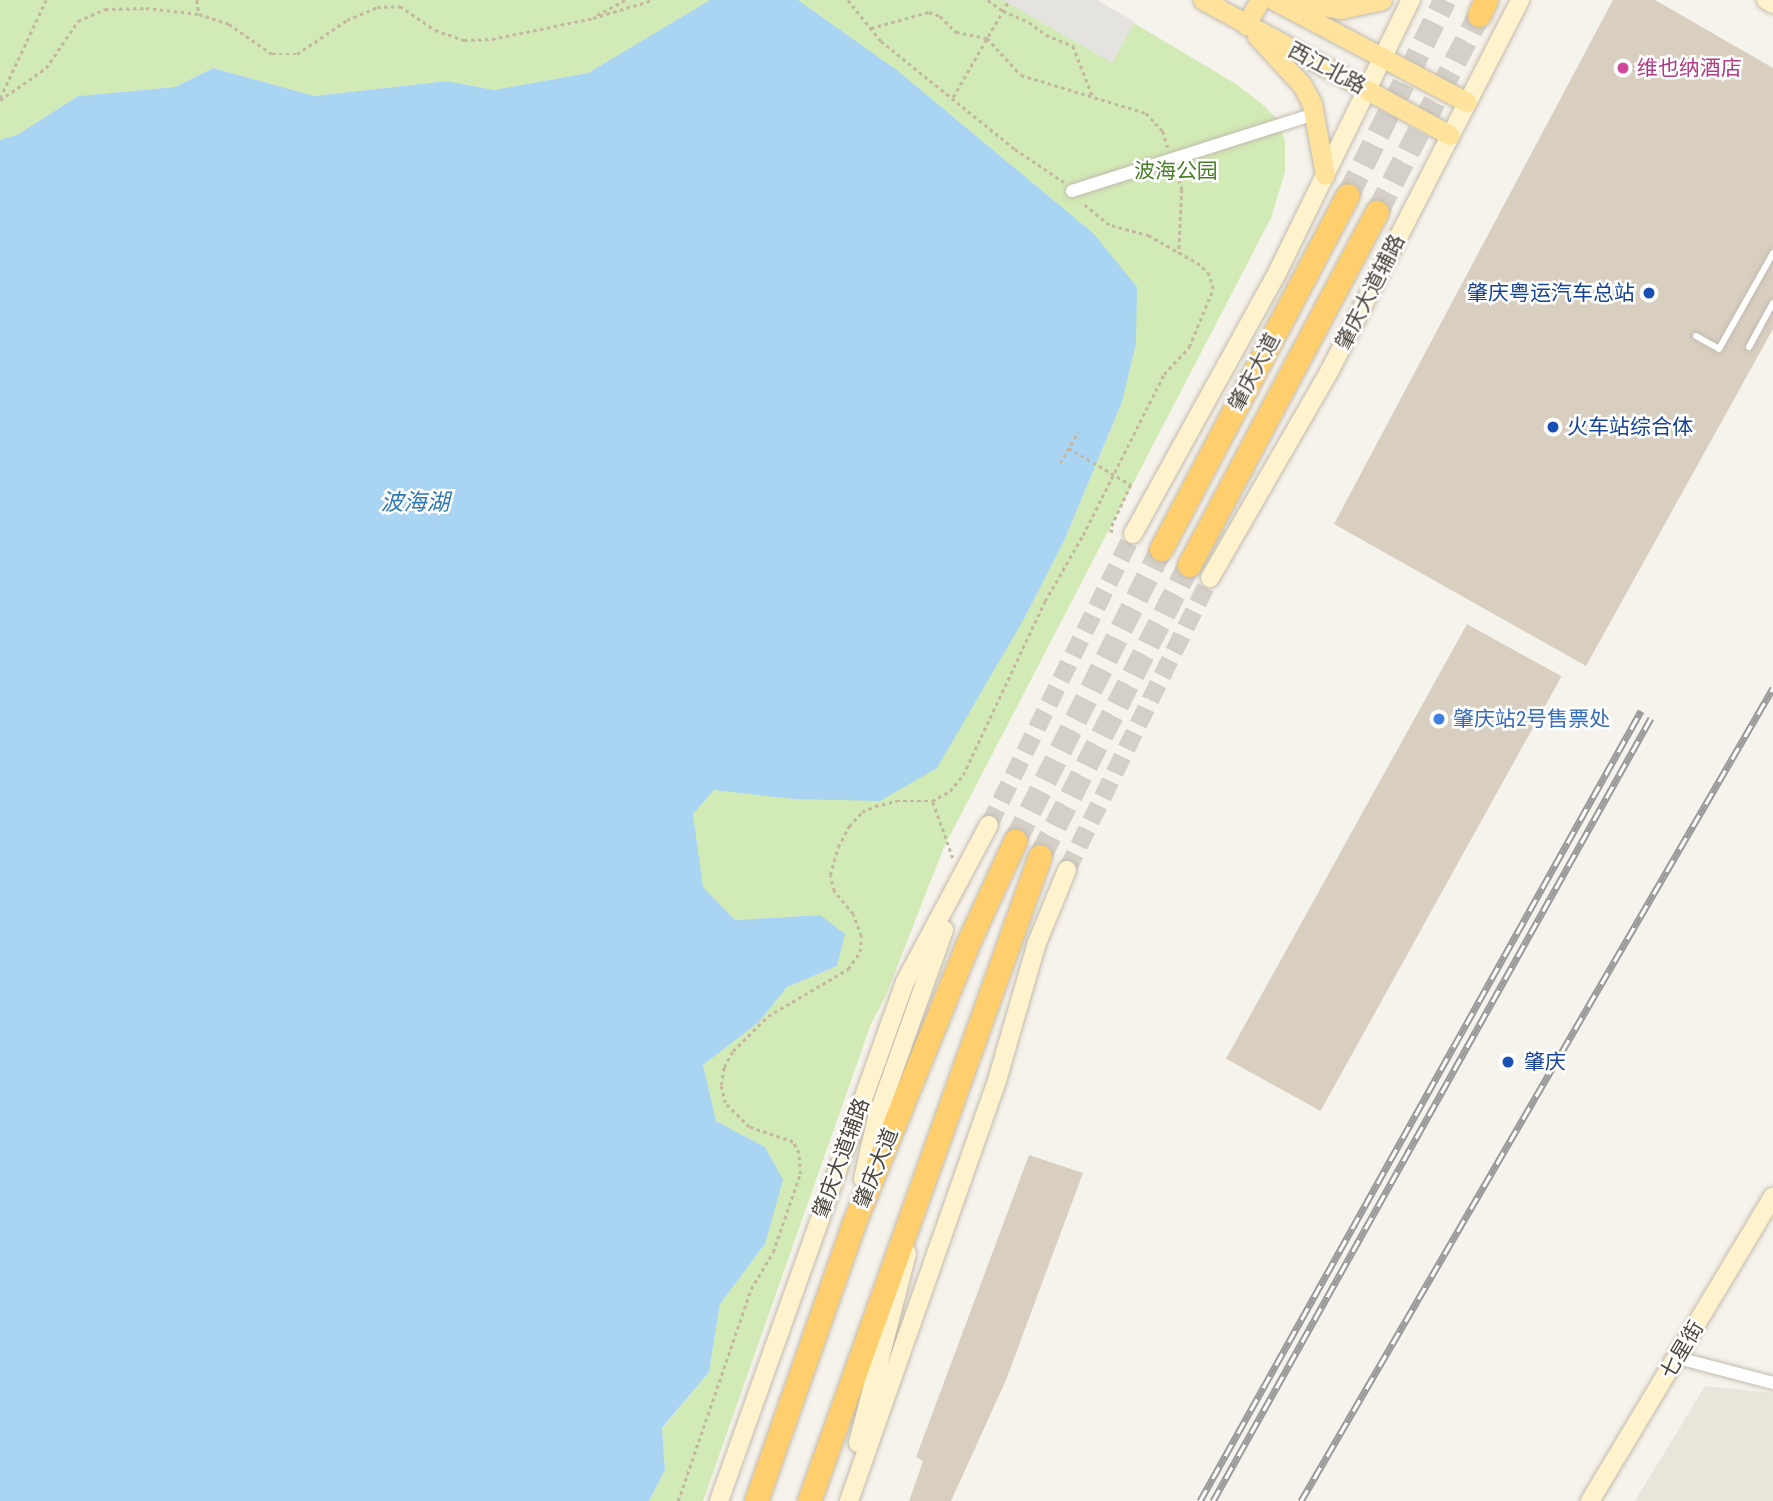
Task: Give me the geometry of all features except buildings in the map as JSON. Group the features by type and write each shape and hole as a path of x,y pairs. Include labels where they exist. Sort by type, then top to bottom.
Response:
{"highway":[{"name":"肇庆大道","path":"1161,549 1348,195"},
{"name":"肇庆大道","path":"1189,565 1377,212"},
{"name":"肇庆大道","path":"756,1501 853,1225 967,945 1015,841"},
{"path":"809,1501 1040,856"}],"main road":[{"name":"西江北路","path":"1203,0 1450,135"},
{"path":"1259,0 1247,25 1302,85 1315,114 1325,176"},
{"name":"西江北路","path":"1274,0 1467,102"},
{"path":"1288,0 1341,9 1382,0"}],"street":[{"path":"1128,535 1278,271 1411,0"},
{"name":"肇庆大道辅路","path":"1210,578 1330,370 1520,0"},
{"path":"1766,0 1773,4"},
{"path":"1072,191 1315,114"},
{"name":"肇庆大道辅路","path":"719,1501 905,982 962,881 989,825"},
{"path":"847,1501 998,1077 1037,943 1067,870"},
{"path":"853,1225 877,1117 962,881"},
{"name":"七星街","path":"1590,1501 1773,1197"},
{"path":"847,1501 905,1261 914,1203"},
{"path":"1678,1358 1773,1383"}],"lane":[{"path":"1696,336 1719,349 1773,253"},
{"path":"1749,347 1773,303"}],"path":[{"path":"0,99 46,0"},
{"path":"197,0 199,14"},
{"path":"593,18 625,0"},
{"path":"0,99 46,68 78,21 105,9 146,8 199,14 229,24 272,54 297,54 347,20 377,7 400,6 435,30 464,40 492,40 593,18 653,0"},
{"path":"678,1501 751,1289 773,1252 800,1174 799,1153 793,1142 749,1126 725,1103 721,1085 724,1068 733,1051 768,1016 848,969 860,952 861,936 853,914 834,891 830,875 838,847 849,826 862,812 876,806 896,801 932,800 950,791 963,775 1045,601 1114,475 1164,374 1189,347 1213,289 1209,275 1200,265 1149,236 1109,225 1087,210 1062,179 1015,149 881,41 848,0"},
{"path":"988,0 1003,11 1073,46 1093,97"},
{"path":"952,98 1009,0"},
{"path":"871,28 929,12 940,16 956,32 987,38 1021,75 1146,113 1163,131 1182,189 1179,253"},
{"path":"1060,463 1078,432"},
{"path":"1069,448 1131,485 1110,530 1128,535"},
{"path":"932,800 962,881"}],"shaded area":[{"path":"1003,0 1097,0 1135,22 1112,63"},
{"path":"1705,1386 1773,1393 1773,1501 1635,1501"}],"green space":[{"path":"0,0 710,0 588,73 494,90 447,81 314,96 213,68 175,87 78,96 17,135 0,140"},
{"name":"波海公园","path":"798,0 1095,0 1236,84 1262,104 1277,119 1285,141 1285,172 1271,218 944,847 886,995 871,1024 703,1501 649,1501 665,1470 662,1429 709,1372 720,1304 765,1244 765,1147 716,1121 703,1065 759,1022 787,987 837,966 820,915 735,920 702,887 693,814 714,789 794,799 1025,617 1064,541 1122,402 1093,233 898,71"}],"water":[{"name":"波海湖","path":"710,0 798,0 898,71 1093,233 1137,287 1136,343 1122,402 1064,541 1025,617 937,768 880,801 794,799 714,790 693,814 703,887 735,920 820,915 845,934 837,966 787,987 759,1022 703,1065 716,1121 765,1147 783,1180 765,1244 720,1304 709,1372 662,1428 665,1470 649,1501 0,1501 0,140 17,135 78,96 175,87 213,68 314,96 447,81 494,90 588,73"}],"tunnel":[{"path":"1348,195 1445,0"},
{"path":"1377,212 1479,15"},
{"path":"989,825 1133,534"},
{"path":"1015,841 1161,549"},
{"path":"1040,856 1189,565"},
{"path":"1067,870 1210,578"}],"railway":[{"path":"1301,1501 1773,688"},
{"path":"1200,1501 1641,711"},
{"path":"1213,1501 1651,718"}],"place":[{"name":"维也纳酒店","path":"1623,68"},
{"name":"肇庆粤运汽车总站","path":"1649,293"},
{"name":"火车站综合体","path":"1553,427"},
{"name":"肇庆站2号售票处","path":"1439,719"},
{"name":"肇庆","path":"1508,1062"}]}
